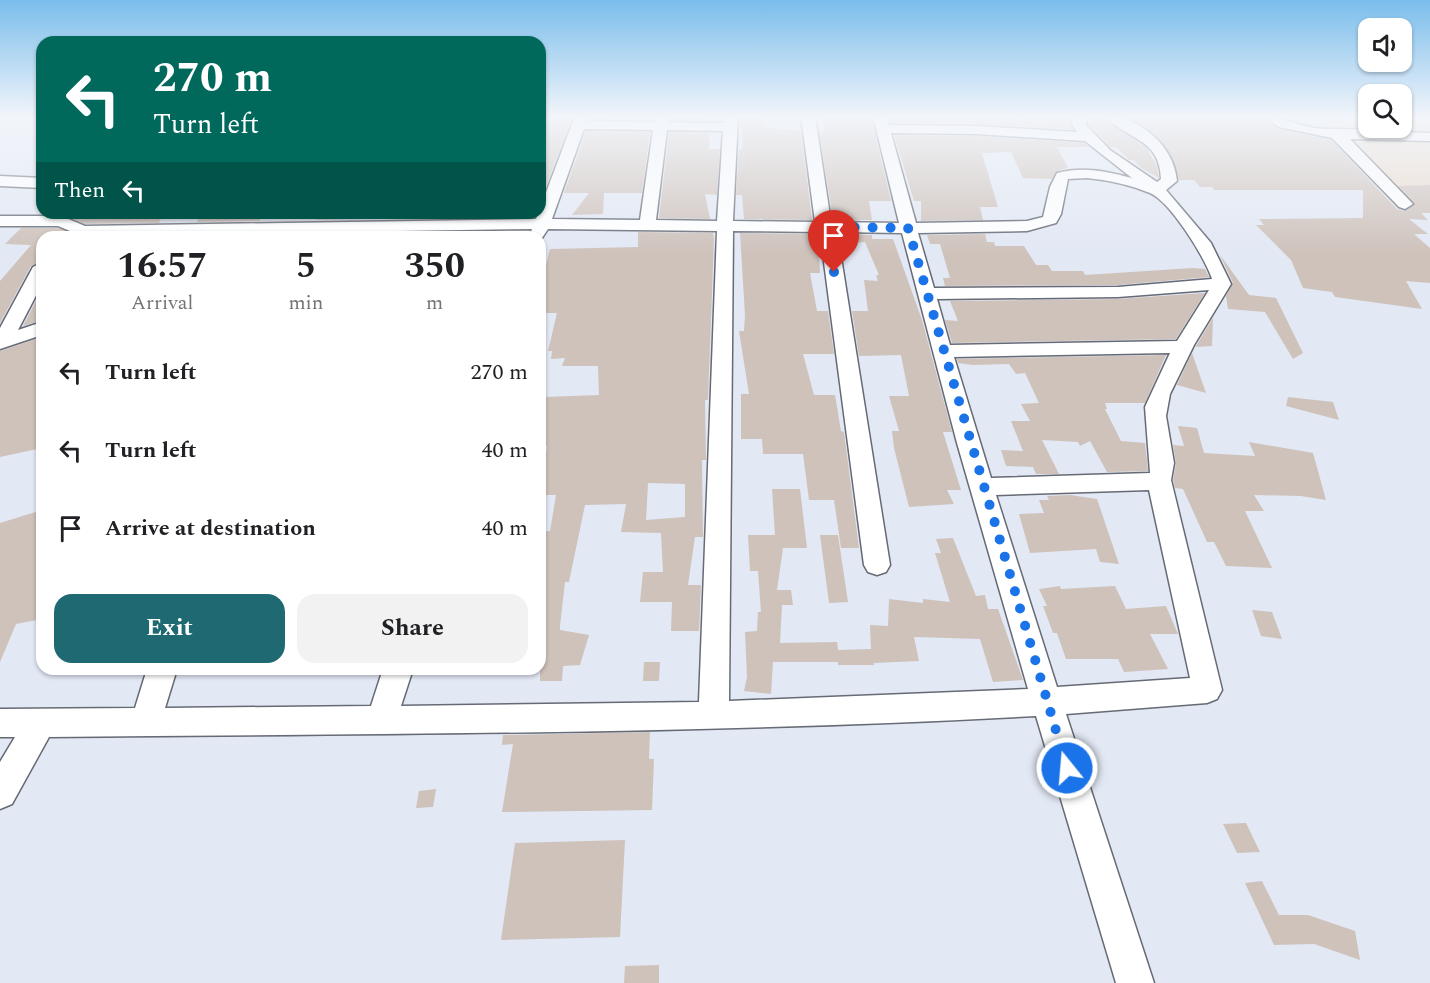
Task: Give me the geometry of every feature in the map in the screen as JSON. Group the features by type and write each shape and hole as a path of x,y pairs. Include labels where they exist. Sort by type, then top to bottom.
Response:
{"street":[{"path":"546,212 565,162"},
{"path":"647,225 655,162"},
{"path":"714,714 728,162"},
{"path":"815,162 877,565"},
{"path":"892,162 908,228 1047,703 1135,983"},
{"path":"0,723 381,722 714,714 1047,703 1207,690 1159,480 1164,471 1155,431 1155,408 1162,388 1222,284 1219,268 1180,213 1156,190 1116,162"},
{"path":"1156,190 1169,181 1170,168 1167,162"},
{"path":"1362,162 1405,204"},
{"path":"139,231 370,226 539,231 647,225 908,228 1040,224 1050,220 1056,210 1055,191 1062,176 1078,171 1095,172 1156,190"},
{"path":"0,182 36,183"},
{"path":"173,230 183,219"},
{"path":"0,221 60,221 70,231"},
{"path":"1,342 36,278"},
{"path":"927,294 1118,292 1222,284"},
{"path":"1,342 36,330"},
{"path":"944,351 1185,347"},
{"path":"984,487 1144,483 1159,480"},
{"path":"146,722 160,675"},
{"path":"381,722 396,675"},
{"path":"0,793 41,722"}],"shaded area":[{"path":"1367,162 1430,162 1430,207 1413,207"}],"building":[{"path":"546,162 555,162 546,186"},
{"path":"575,162 646,162 642,193 604,193 603,214 572,215 589,193 564,193"},
{"path":"666,162 719,162 717,195 705,194 710,219 659,218"},
{"path":"738,162 805,162 812,220 744,219 742,195 736,195"},
{"path":"824,162 882,162 891,201 869,201 872,220 833,220"},
{"path":"902,162 985,162 998,207 980,207 983,220 921,221 921,201 914,201"},
{"path":"1016,162 1065,162 1068,168 1057,171 1052,179 1023,178"},
{"path":"1136,162 1155,162 1159,178 1141,168"},
{"path":"1173,162 1352,162 1397,209 1404,211 1415,204 1398,186 1430,185 1430,213 1421,213 1428,220 1409,219 1428,234 1414,234 1430,248 1430,283 1406,281 1422,309 1335,297 1332,292 1303,288 1291,260 1256,225 1264,225 1259,219 1363,218 1363,190 1214,190 1212,187 1200,187 1194,180 1179,180"},
{"path":"74,219 161,219 159,223 85,224"},
{"path":"198,219 260,219 259,221 197,222"},
{"path":"21,228 58,228 65,231 36,231 36,263 31,266 0,323 0,281 31,245 5,244"},
{"path":"638,232 713,233 714,239 708,400 705,400 706,460 702,460 703,537 695,537 688,585 701,585 699,631 671,631 672,602 640,602 643,572 663,572 661,533 621,532 626,504 585,505 569,582 565,582 560,630 589,635 580,665 563,666 562,681 540,681 540,675 546,675 546,531 550,531 556,495 546,495 546,397 599,395 598,366 562,366 565,358 551,359 552,351 548,351 557,313 546,313 546,265 550,249 638,247","holes":["648,483 685,484 685,517 646,520"]},
{"path":"740,233 818,234 820,273 810,273 817,311 828,311 834,354 803,354 814,395 835,395 841,431 844,432 859,548 841,548 834,500 809,500 803,454 763,454 762,439 741,439 741,394 749,394 739,331 744,331 745,315"},
{"path":"840,234 872,235 872,239 893,239 922,320 952,432 943,432 961,490 947,490 954,504 909,507 894,448 892,431 899,431 889,396 909,396 901,355 859,356 852,311 868,311 864,280 878,281 876,275 879,275 865,242 841,244"},
{"path":"985,234 987,242 994,242 995,246 1024,246 1036,265 1048,265 1052,271 1083,271 1085,275 1193,268 1205,269 1209,277 1118,285 945,286 943,278 950,278 940,244 930,244 927,235"},
{"path":"1220,255 1249,295 1276,298 1303,353 1293,359 1265,312 1228,309 1226,296 1233,283"},
{"path":"1205,293 1176,339 952,343 945,320 958,321 950,301 1118,299"},
{"path":"36,301 36,322 23,326"},
{"path":"1213,318 1212,346 1196,347 1196,346"},
{"path":"36,339 36,449 0,457 0,351"},
{"path":"1192,353 1206,393 1177,385"},
{"path":"1166,355 1145,403 1105,403 1107,409 1105,409 1121,441 1145,443 1148,471 1107,472 1090,441 1080,446 1078,442 1042,440 1059,474 1036,474 1033,467 1006,466 1001,450 1023,451 1011,421 1030,421 1021,404 1039,403 1025,373 1016,374 1009,364 973,365 958,363 957,359"},
{"path":"1288,397 1333,402 1339,420 1286,406"},
{"path":"1178,426 1197,428 1204,453 1255,456 1249,442 1313,453 1326,500 1301,496 1254,495 1264,511 1245,511 1272,568 1226,566 1214,542 1207,542 1183,489 1175,488 1173,480 1176,463 1173,445 1184,446"},
{"path":"772,489 800,489 807,548 783,548 777,590 791,590 793,605 782,605 780,643 837,642 838,650 871,649 870,625 888,626 889,599 923,603 923,599 950,602 935,553 941,553 936,539 953,538 976,596 985,595 988,609 998,609 1023,680 993,682 980,639 914,637 919,661 874,663 874,665 838,665 838,662 773,662 771,694 744,691 747,677 745,632 757,631 758,612 761,612 758,571 750,571 748,535 775,535"},
{"path":"1070,495 1097,499 1119,564 1100,562 1096,549 1030,553 1019,514 1044,513 1039,500 1049,500 1047,496"},
{"path":"36,512 36,620 16,624 0,662 0,523"},
{"path":"820,535 838,535 848,602 829,603"},
{"path":"1060,586 1061,589 1115,586 1126,609 1166,606 1178,634 1150,634 1168,669 1124,672 1118,659 1066,659 1057,633 1053,633 1043,606 1047,606 1039,589"},
{"path":"1252,610 1272,612 1282,639 1261,636"},
{"path":"644,662 660,662 659,681 643,681"},
{"path":"650,732 649,759 654,759 652,810 502,812 513,744 502,745 503,735"},
{"path":"436,789 433,807 416,808 419,791"},
{"path":"1246,823 1260,852 1237,853 1223,824"},
{"path":"625,840 620,937 501,940 515,843"},
{"path":"1262,881 1279,915 1308,915 1355,931 1360,960 1314,944 1274,945 1245,883"},
{"path":"659,965 659,983 624,983 625,966"}],"route":[{"path":"834,272 828,227 908,228 1067,768"}]}
